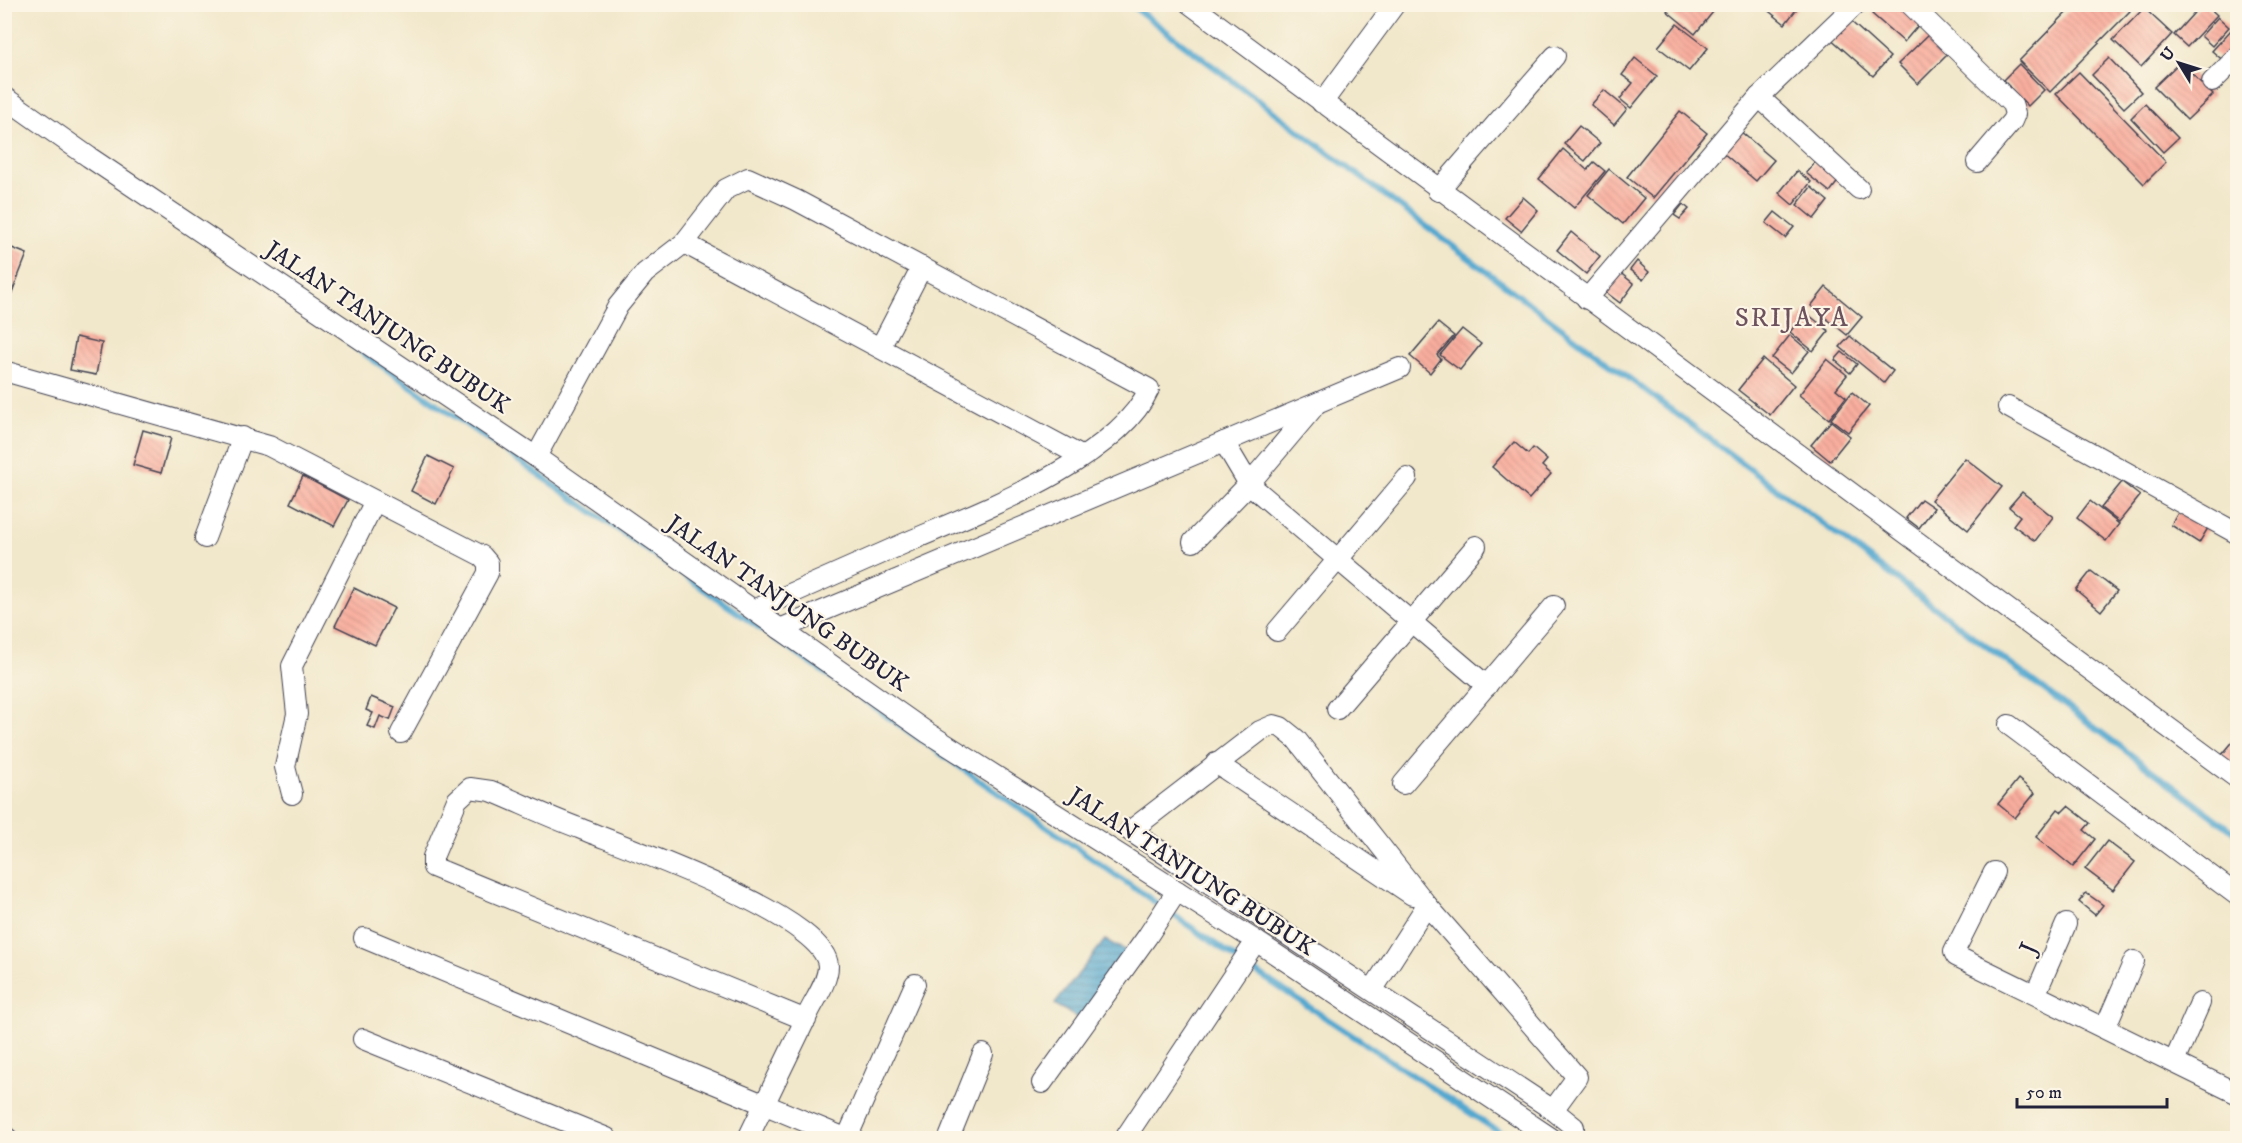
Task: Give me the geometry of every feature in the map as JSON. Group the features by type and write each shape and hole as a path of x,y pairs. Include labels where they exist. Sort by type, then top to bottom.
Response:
{"street":[{"path":"1190,4 1438,190 2238,779"},
{"path":"1322,103 1395,4"},
{"path":"1587,299 1759,98 1856,4"},
{"path":"1910,4 2012,104 2015,114 2012,121 1977,162"},
{"path":"1438,190 1555,56"},
{"path":"2212,81 2238,56"},
{"name":"JALAN TANJUNG BUBUK","path":"4,97 89,157 536,457 928,733 1252,948 1350,1004 1552,1138"},
{"path":"1759,98 1859,189"},
{"path":"536,457 618,306 645,273 684,243 726,189 748,178 758,181 922,267 1149,389 1141,407 1117,429 1039,485 754,610"},
{"path":"684,243 880,346 1081,456"},
{"path":"880,346 922,267"},
{"path":"780,628 1400,368"},
{"path":"4,371 243,437 288,454 375,501 457,540 482,556 488,563 488,573 402,733"},
{"path":"1193,542 1249,484 1318,402"},
{"path":"2008,407 2238,534"},
{"path":"205,538 243,437"},
{"path":"1224,442 1249,484 1487,686"},
{"path":"1277,631 1339,561 1407,478"},
{"path":"292,794 285,767 297,714 292,666 375,501"},
{"path":"1337,709 1476,546"},
{"path":"1403,784 1554,606"},
{"path":"2009,725 2238,896"},
{"path":"1552,1138 1564,1119 1577,1077 1427,905 1288,731 1281,727 1267,726 1130,831 1368,986 1564,1119"},
{"path":"1216,764 1427,905"},
{"path":"748,1138 763,1105 806,1020 827,975 828,963 813,943 777,915 724,886 491,791 470,788 457,800 433,857 433,867 806,1020"},
{"path":"1994,872 1954,952 1961,959 2036,993 2238,1094"},
{"path":"1041,1083 1174,896"},
{"path":"1350,1004 1368,986 1427,905"},
{"name":"J","path":"2036,993 2066,924"},
{"path":"364,938 846,1138 915,984"},
{"path":"1125,1138 1252,948"},
{"path":"2105,1028 2134,961"},
{"path":"2174,1062 2200,1003"},
{"path":"363,1039 607,1138"},
{"path":"949,1138 983,1054"}],"water":[{"path":"1105,940 1130,953 1082,1021 1055,1004"}],"building":[{"path":"1673,4 1712,4 1709,8 1713,12 1695,34 1667,11"},
{"path":"1760,4 1796,4 1799,6 1785,24"},
{"path":"2075,4 2123,4 2130,11 2050,92 2019,61"},
{"path":"2202,4 2217,15 2187,47 2174,35"},
{"path":"1880,5 1902,5 1921,22 1904,42 1872,14"},
{"path":"2144,8 2172,34 2141,67 2113,40"},
{"path":"1846,17 1890,57 1873,76 1828,36"},
{"path":"2218,17 2229,27 2212,46 2201,36"},
{"path":"1677,24 1708,48 1689,71 1658,47"},
{"path":"2231,30 2238,36 2238,50 2226,63 2212,51"},
{"path":"1929,34 1948,54 1918,84 1898,64"},
{"path":"1635,58 1657,76 1631,108 1620,99 1633,83 1622,75"},
{"path":"2109,58 2141,92 2124,108 2092,75"},
{"path":"2180,62 2213,95 2187,120 2154,87"},
{"path":"2019,64 2044,90 2028,106 2003,80"},
{"path":"2079,72 2166,162 2144,184 2056,94"},
{"path":"1604,90 1627,109 1614,125 1591,105"},
{"path":"2145,104 2178,138 2163,152 2131,118"},
{"path":"1680,111 1707,133 1653,198 1627,177"},
{"path":"1579,126 1600,143 1585,161 1564,144"},
{"path":"1740,131 1774,160 1756,181 1722,152"},
{"path":"1563,149 1587,170 1594,162 1605,171 1574,208 1539,179"},
{"path":"1819,157 1842,176 1830,192 1806,173"},
{"path":"1609,169 1644,198 1623,224 1588,195"},
{"path":"1797,171 1811,182 1793,205 1779,193"},
{"path":"1811,187 1828,201 1814,219 1797,205"},
{"path":"1523,197 1538,210 1521,231 1505,218"},
{"path":"1683,204 1689,209 1680,219 1674,215"},
{"path":"1775,212 1794,227 1785,238 1766,223"},
{"path":"1571,232 1600,256 1586,274 1557,250"},
{"path":"7,246 27,254 7,305 4,304 4,253"},
{"path":"1637,261 1649,272 1643,280 1630,270"},
{"path":"1618,271 1634,284 1620,303 1603,290"},
{"path":"1826,287 1862,317 1847,335 1811,306"},
{"path":"1805,312 1829,331 1813,351 1790,332"},
{"path":"1438,323 1454,336 1437,355 1441,359 1430,373 1410,356"},
{"path":"1462,329 1481,344 1460,370 1440,355"},
{"path":"1790,335 1809,351 1791,373 1772,358"},
{"path":"1850,336 1893,371 1884,383 1840,347"},
{"path":"76,337 102,343 96,375 70,370"},
{"path":"1842,352 1857,364 1850,373 1835,360"},
{"path":"1763,359 1794,385 1770,415 1738,390"},
{"path":"1827,359 1847,375 1836,389 1846,397 1829,419 1799,395"},
{"path":"1852,392 1869,406 1848,432 1831,419"},
{"path":"1831,421 1850,436 1830,461 1811,445"},
{"path":"143,430 171,438 161,473 133,465"},
{"path":"1514,442 1528,454 1533,448 1547,460 1542,466 1551,474 1529,499 1492,467"},
{"path":"428,456 454,469 436,504 411,491"},
{"path":"1965,458 2002,487 1968,530 1931,500"},
{"path":"303,476 348,500 334,526 290,503"},
{"path":"2122,482 2140,496 2119,522 2101,508"},
{"path":"2022,492 2053,517 2035,541 2013,525 2020,516 2009,507"},
{"path":"1921,499 1934,508 1919,528 1906,518"},
{"path":"2090,501 2119,524 2106,541 2077,518"},
{"path":"2179,511 2208,528 2199,543 2171,525"},
{"path":"2091,571 2117,591 2101,611 2076,590"},
{"path":"354,588 394,608 375,645 335,626"},
{"path":"371,697 395,707 390,720 380,716 375,729 367,726 373,713 366,710"},
{"path":"2236,738 2238,739 2238,769 2221,756"},
{"path":"2018,779 2035,793 2015,818 1998,804"},
{"path":"2068,806 2090,823 2084,830 2095,839 2073,867 2036,837 2058,809 2062,812"},
{"path":"2107,841 2135,862 2113,890 2085,869"},
{"path":"2086,893 2103,905 2095,915 2079,902"}],"waterway":[{"path":"1130,4 2238,835"},
{"path":"349,343 1250,968 1508,1138"}],"district":[{"name":"SRIJAYA","path":"1792,317"}]}
